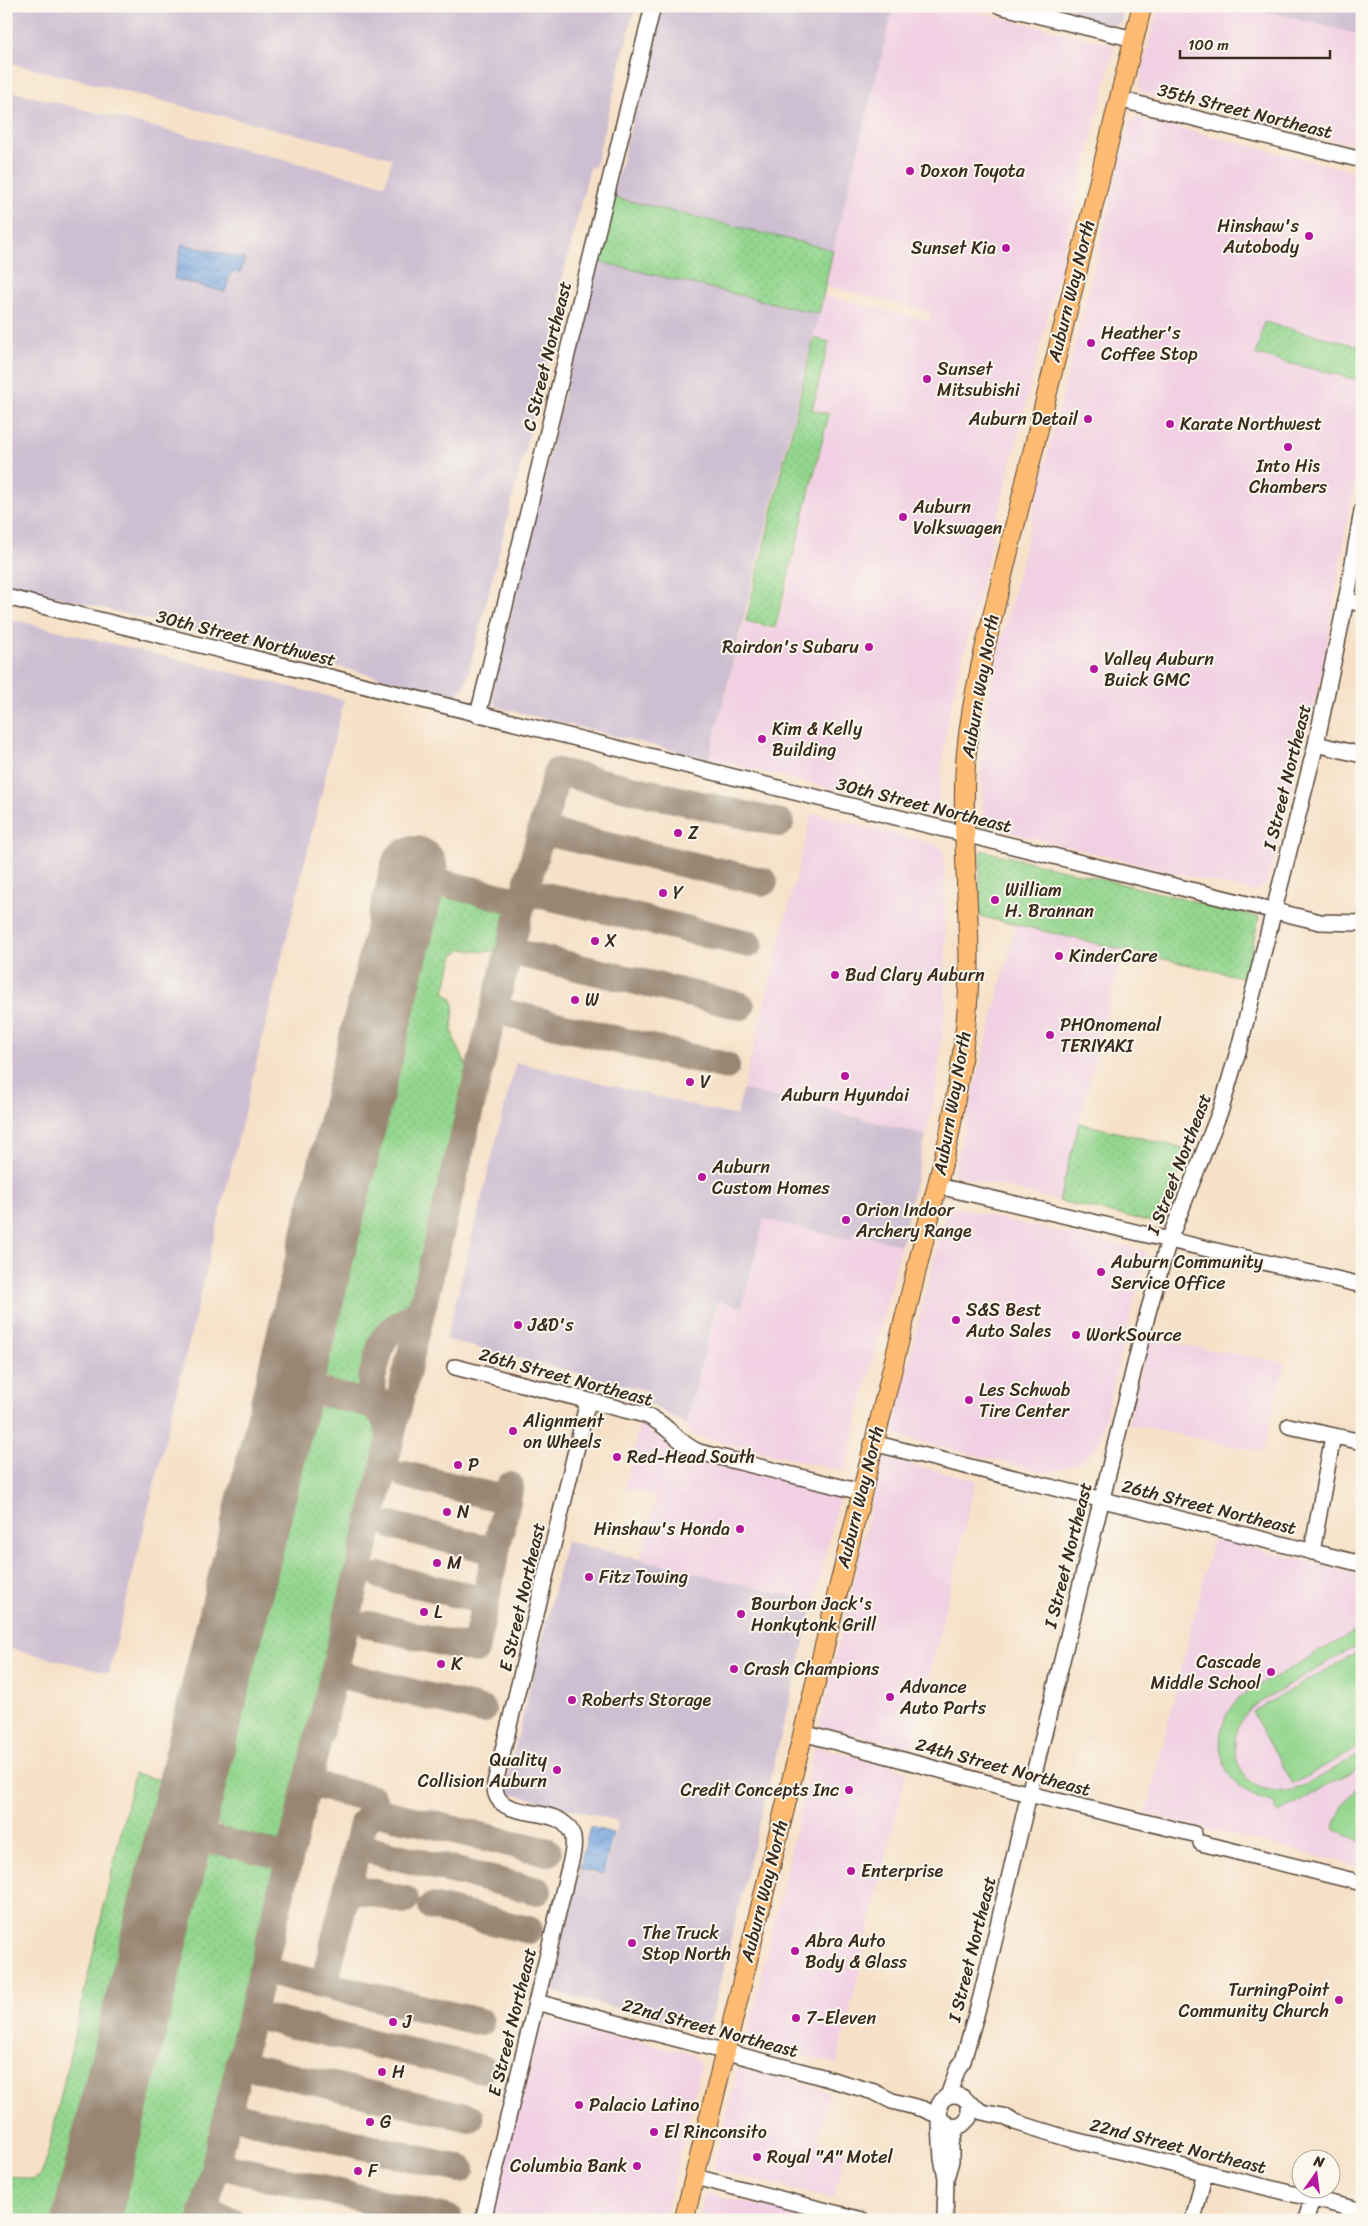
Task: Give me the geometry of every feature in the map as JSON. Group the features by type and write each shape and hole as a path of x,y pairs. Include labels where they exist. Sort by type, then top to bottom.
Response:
{"main road":[{"name":"Auburn Way North","path":"684,2220 873,1443 938,1186 957,1095 966,1023 969,964 965,835 967,750 976,686 1142,6"}],"street":[{"name":"C Street Northeast","path":"478,715 653,6"},
{"path":"1000,6 1134,40"},
{"name":"35th Street Northeast","path":"1118,99 1362,160"},
{"name":"I Street Northeast","path":"945,2220 946,2178 942,2159 939,2105 956,2079 958,2068 963,2061 981,1997 1148,1312 1169,1240 1222,1109 1316,744 1352,592 1362,511"},
{"path":"1352,592 1362,604"},
{"name":"30th Street Northwest","path":"6,597 478,715"},
{"name":"30th Street Northeast","path":"478,715 1320,922 1362,923"},
{"path":"1316,744 1362,755"},
{"path":"938,1186 1362,1285"},
{"name":"26th Street Northeast","path":"455,1367 655,1419 684,1445 699,1452 861,1492"},
{"name":"E Street Northeast","path":"483,2220 572,1857 573,1845 571,1832 563,1822 551,1816 517,1810 507,1806 499,1800 494,1791 495,1783 588,1401"},
{"path":"1289,1426 1362,1442"},
{"path":"1312,1552 1333,1436"},
{"name":"26th Street Northeast","path":"873,1443 1362,1564"},
{"name":"24th Street Northeast","path":"802,1733 1362,1883"},
{"name":"22nd Street Northeast","path":"536,2002 874,2092 892,2101 922,2109 940,2118"},
{"name":"I Street Northeast","path":"946,2178 951,2161 951,2143 961,2124 970,2113 967,2101 966,2070 963,2061"},
{"name":"22nd Street Northeast","path":"874,2092 894,2093 924,2099 946,2096"},
{"path":"946,2096 957,2095 967,2101"},
{"name":"22nd Street Northeast","path":"967,2101 982,2112 1007,2117 1015,2122 1066,2138 1362,2211"},
{"path":"940,2118 948,2126 961,2124"},
{"name":"22nd Street Northeast","path":"961,2124 981,2121 1004,2124 1015,2122"},
{"path":"1193,2220 1205,2172"},
{"path":"695,2177 862,2220"},
{"path":"1306,2220 1312,2199"}],"shaded area":[{"path":"6,6 635,6 595,167 590,167 558,297 563,299 465,686 455,696 6,584 6,90 385,185 392,158 6,62"},
{"path":"663,6 894,6 833,250 612,197"},
{"path":"894,6 953,6 1115,45 947,723 938,802 931,810 922,810 709,759 744,622 776,630 830,413 813,409 830,342 813,337 823,295 929,321 931,312 826,286 833,250"},
{"path":"1030,6 1125,6 1121,22 1111,26"},
{"path":"1158,6 1243,6 1362,35 1362,147 1141,92 1139,86"},
{"path":"1243,6 1362,6 1362,35"},
{"path":"1136,118 1362,173 1362,347 1264,322 1256,355 1362,381 1362,456 1350,504 1322,673 1267,884 1254,892 988,827 983,824 981,752 992,680 1130,121"},
{"path":"596,261 819,314 709,759 497,707 491,696"},
{"path":"6,618 344,700 109,1673 6,1647"},
{"path":"812,813 939,845 944,851 946,1002 935,1097 926,1135 743,1089"},
{"path":"1016,924 1123,950 1059,1201 953,1174"},
{"name":"Auburn Custom Homes","path":"516,1062 736,1116 743,1089 926,1135 901,1245 853,1233 851,1240 764,1219 742,1307 717,1301 686,1425 647,1402 649,1391 446,1340"},
{"path":"957,1207 1005,1220 1147,1251 1098,1445 1082,1461 1061,1469 1044,1472 905,1438 895,1433 893,1428 945,1213"},
{"path":"764,1219 850,1240 852,1233 901,1245 845,1472 693,1435 686,1425 717,1301 742,1307"},
{"path":"1149,1339 1285,1363 1263,1452 1128,1424"},
{"name":"Hinshaw's Honda","path":"640,1423 681,1455 696,1461 831,1491 837,1495 839,1499 814,1602 640,1559 656,1496 625,1488"},
{"path":"883,1458 976,1480 912,1748 819,1726"},
{"name":"Cascade Middle School","path":"1213,1538 1362,1575 1362,1867 1146,1814"},
{"path":"566,1541 814,1602 708,2031 549,1991 579,1871 604,1877 618,1821 504,1792"},
{"path":"815,1746 907,1770 837,2064 746,2042"},
{"path":"545,2018 692,2054 700,2064 664,2220 489,2220 534,2027 540,2020"},
{"path":"738,2068 809,2085 829,2092 818,2142 846,2149 834,2198 716,2171 714,2164"},
{"path":"705,2192 819,2220 699,2220"}],"green space":[{"path":"612,197 833,250 819,314 596,261"},
{"path":"1264,322 1362,347 1362,381 1256,355"},
{"path":"814,338 829,342 812,410 829,414 775,628 746,621"},
{"path":"981,850 1259,917 1245,978 979,916"},
{"path":"430,887 463,891 505,905 514,910 513,925 511,936 502,948 486,952 462,949 454,955 444,991 451,998 454,1005 452,1029 454,1039 471,1075 418,1298 415,1304 380,1332 364,1389 347,1389 340,1387 327,1377 322,1371 317,1355 396,1019"},
{"path":"1079,1123 1191,1150 1156,1223 1059,1201"},
{"path":"329,1406 360,1411 373,1419 382,1432 305,1766 289,1826 278,1841 251,1839 233,1834 218,1824 212,1815 208,1802 299,1428 311,1409"},
{"path":"1362,1628 1362,1642 1251,1708 1241,1721 1236,1735 1235,1750 1238,1764 1245,1776 1256,1785 1270,1791 1295,1789 1325,1775 1362,1752 1362,1766 1279,1813 1273,1802 1250,1794 1238,1785 1232,1779 1224,1764 1220,1740 1229,1710 1238,1699 1249,1691"},
{"path":"1362,1650 1362,1745 1293,1784 1252,1712"},
{"path":"134,1774 175,1783 164,1839 68,2220 6,2220 6,2175 32,2180 40,2176 45,2165"},
{"path":"1362,1782 1362,1842 1333,1829 1343,1806"},
{"path":"211,1855 236,1855 263,1861 275,1872 193,2220 115,2220 111,2204 189,1879 200,1862"}],"water":[{"path":"182,244 244,259 241,273 235,271 230,274 225,292 174,279"},
{"path":"590,1827 613,1833 603,1875 579,1869"}],"taxiway":[{"path":"202,2220 498,993 557,772 780,823"},
{"path":"541,831 764,882"},
{"path":"412,876 522,902"},
{"path":"525,891 749,944"},
{"path":"509,951 741,1006"},
{"path":"494,1010 726,1066"},
{"path":"390,1439 387,1426 373,1396 373,1373 385,1337 416,1313 424,1301"},
{"path":"288,1384 391,1409"},
{"path":"406,1475 507,1500"},
{"path":"370,1625 475,1650 510,1486"},
{"path":"394,1526 495,1551"},
{"path":"382,1576 486,1601"},
{"path":"334,1673 482,1710"},
{"path":"307,1783 373,1799 369,1816 363,1824 324,1984"},
{"path":"370,1810 548,1852"},
{"path":"180,1832 289,1857"},
{"path":"357,1847 538,1891"},
{"path":"348,1887 405,1900"},
{"path":"432,1907 529,1930"},
{"path":"262,1970 480,2022"},
{"path":"251,2015 483,2069"},
{"path":"239,2064 470,2118"},
{"path":"227,2114 461,2169"},
{"path":"215,2164 449,2219"},
{"path":"203,2213 231,2220"}],"runway":[{"path":"86,2220 414,870"}],"place":[{"name":"Doxon Toyota","path":"910,171"},
{"name":"Hinshaw's Autobody","path":"1309,236"},
{"name":"Sunset Kia","path":"1006,248"},
{"name":"Heather's Coffee Stop","path":"1091,343"},
{"name":"Sunset Mitsubishi","path":"927,379"},
{"name":"Auburn Detail","path":"1088,419"},
{"name":"Karate Northwest","path":"1170,424"},
{"name":"Into His Chambers","path":"1288,447"},
{"name":"Auburn Volkswagen","path":"903,517"},
{"name":"Rairdon's Subaru","path":"869,647"},
{"name":"Valley Auburn Buick GMC","path":"1094,669"},
{"name":"Kim & Kelly Building","path":"762,739"},
{"name":"Z","path":"678,833"},
{"name":"Y","path":"663,893"},
{"name":"William H. Brannan","path":"995,900"},
{"name":"X","path":"595,941"},
{"name":"KinderCare","path":"1059,956"},
{"name":"Bud Clary Auburn","path":"835,975"},
{"name":"W","path":"575,1000"},
{"name":"PHOnomenal TERIYAKI","path":"1050,1035"},
{"name":"Auburn Hyundai","path":"845,1076"},
{"name":"V","path":"690,1082"},
{"name":"Auburn Custom Homes","path":"702,1177"},
{"name":"Orion Indoor Archery Range","path":"846,1220"},
{"name":"Auburn Community Service Office","path":"1101,1272"},
{"name":"S&S Best Auto Sales","path":"956,1320"},
{"name":"J&D's","path":"518,1325"},
{"name":"WorkSource","path":"1076,1335"},
{"name":"Les Schwab Tire Center","path":"969,1400"},
{"name":"Alignment on Wheels","path":"513,1431"},
{"name":"Red-Head South","path":"617,1457"},
{"name":"P","path":"458,1465"},
{"name":"N","path":"447,1512"},
{"name":"Hinshaw's Honda","path":"740,1529"},
{"name":"M","path":"437,1563"},
{"name":"Fitz Towing","path":"589,1577"},
{"name":"L","path":"424,1612"},
{"name":"Bourbon Jack's Honkytonk Grill","path":"741,1614"},
{"name":"K","path":"441,1664"},
{"name":"Crash Champions","path":"734,1669"},
{"name":"Cascade Middle School","path":"1271,1672"},
{"name":"Advance Auto Parts","path":"890,1697"},
{"name":"Roberts Storage","path":"572,1700"},
{"name":"Quality Collision Auburn","path":"557,1770"},
{"name":"Credit Concepts Inc","path":"849,1790"},
{"name":"Enterprise","path":"851,1871"},
{"name":"The Truck Stop North","path":"632,1943"},
{"name":"Abra Auto Body & Glass","path":"795,1951"},
{"name":"TurningPoint Community Church","path":"1339,2000"},
{"name":"7-Eleven","path":"796,2018"},
{"name":"J","path":"393,2022"},
{"name":"H","path":"382,2072"},
{"name":"Palacio Latino","path":"579,2105"},
{"name":"G","path":"370,2122"},
{"name":"El Rinconsito","path":"654,2132"},
{"name":"Royal \"A\" Motel","path":"757,2157"},
{"name":"Columbia Bank","path":"637,2166"},
{"name":"F","path":"358,2171"}]}
